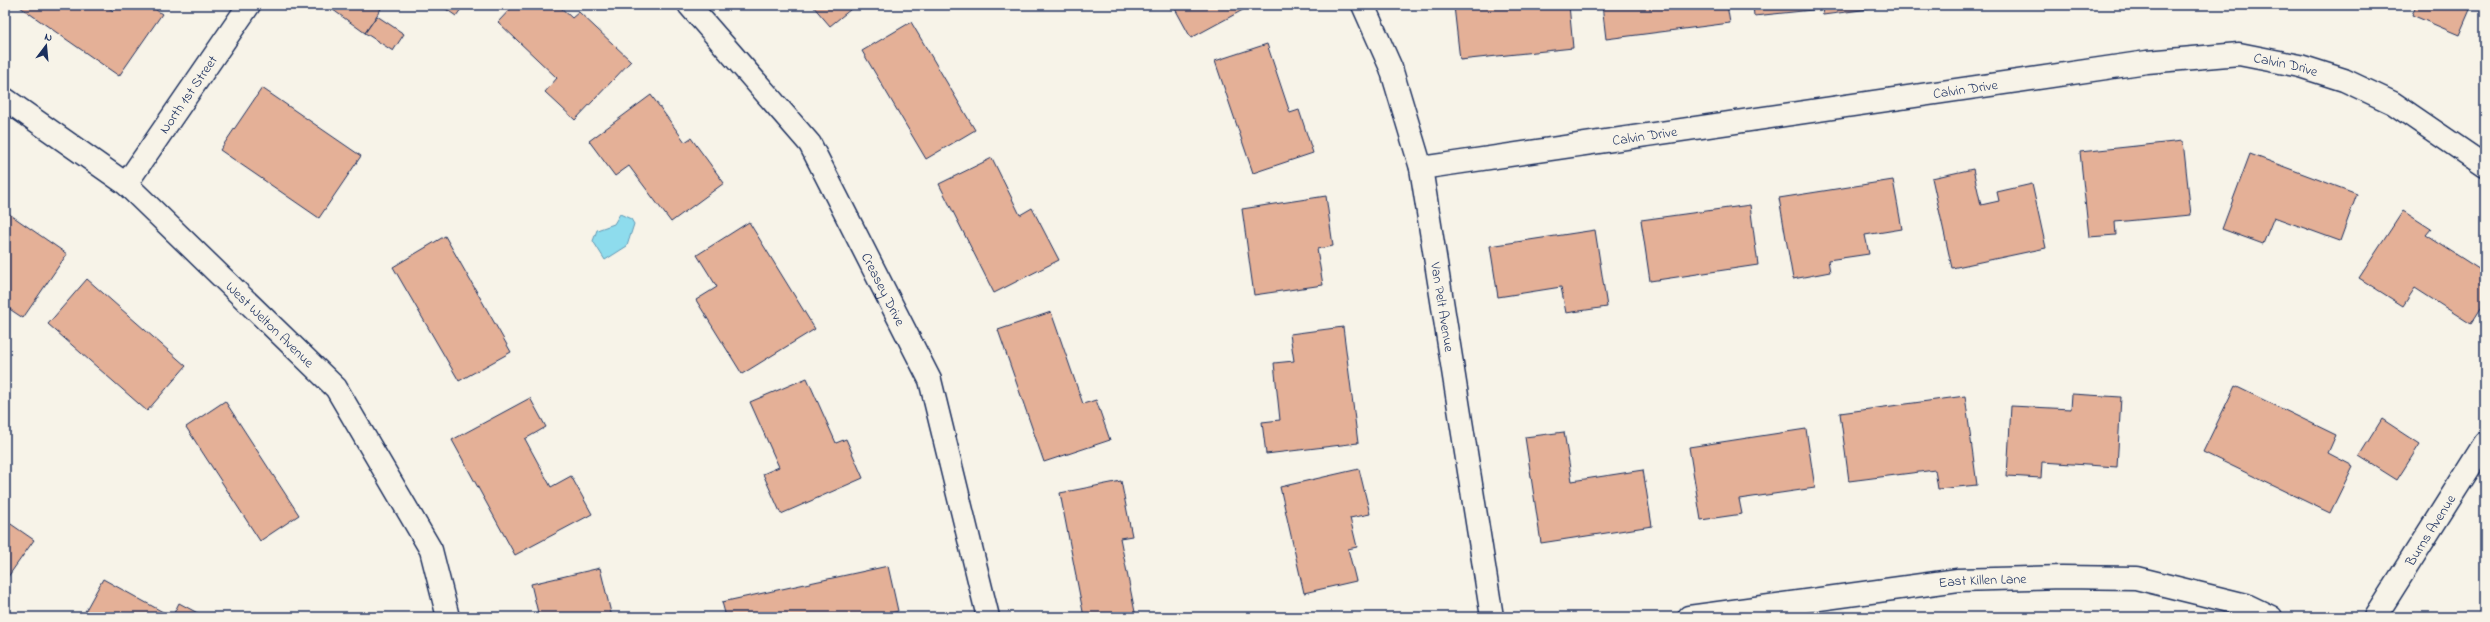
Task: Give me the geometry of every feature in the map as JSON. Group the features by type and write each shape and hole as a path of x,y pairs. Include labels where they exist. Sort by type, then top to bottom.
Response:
{"street":[{"name":"North 1st Street","path":"126,184 249,5"},
{"name":"Creasey Drive","path":"689,5 810,144 930,380 988,617"},
{"name":"Van Pelt Avenue","path":"1363,5 1391,68 1421,168 1492,617"},
{"name":"Calvin Drive","path":"1421,168 2139,63 2239,54 2300,66 2344,80 2393,103 2485,166"},
{"name":"West Welton Avenue","path":"5,99 126,184 336,388 430,550 448,617"},
{"name":"Burns Avenue","path":"2375,617 2485,443"},
{"name":"East Killen Lane","path":"1689,617 1958,580 2062,577 2136,578 2246,605 2271,617"}],"water":[{"path":"620,214 631,219 634,224 627,246 605,260 593,241 597,230 614,224"}],"building":[{"path":"22,5 105,5 113,11 117,5 149,5 162,14 119,76 20,7"},
{"path":"331,5 375,5 381,9 365,33 329,7"},
{"path":"440,5 464,5 456,16"},
{"path":"514,5 558,5 572,18 579,12 631,61 575,120 545,92 557,78 498,22"},
{"path":"812,5 856,5 830,26"},
{"path":"1173,5 1252,5 1191,38"},
{"path":"1569,5 1573,48 1460,60 1454,6"},
{"path":"1602,5 1727,5 1730,23 1606,39"},
{"path":"1753,5 1868,5 1869,9 1823,15 1822,9 1754,16"},
{"path":"2416,5 2472,5 2459,35 2412,15"},
{"path":"377,16 404,34 393,51 365,33"},
{"path":"911,22 975,130 926,159 862,51"},
{"path":"1267,44 1290,113 1299,110 1313,153 1253,173 1215,61"},
{"path":"262,88 361,156 319,218 220,150"},
{"path":"651,95 685,142 691,138 724,183 671,222 629,166 615,176 589,141"},
{"path":"2183,141 2191,215 2115,222 2116,235 2089,237 2080,152"},
{"path":"2250,154 2357,194 2340,241 2274,217 2263,244 2222,229"},
{"path":"992,158 1020,215 1032,208 1059,260 994,293 939,184"},
{"path":"1973,169 1981,205 1999,201 1997,192 2032,184 2046,248 1952,268 1932,178"},
{"path":"1893,180 1902,229 1865,235 1869,254 1828,260 1830,272 1793,279 1779,198"},
{"path":"1326,196 1333,246 1317,249 1323,285 1254,295 1242,209"},
{"path":"1750,205 1758,265 1650,281 1641,220"},
{"path":"5,211 67,254 23,318 5,306"},
{"path":"2403,211 2431,229 2426,235 2485,273 2485,302 2471,324 2415,288 2403,306 2359,278"},
{"path":"749,222 815,329 742,374 696,300 717,287 697,255"},
{"path":"1595,230 1607,307 1566,313 1561,287 1498,297 1490,246"},
{"path":"445,236 511,352 459,381 393,267"},
{"path":"87,279 186,366 147,411 48,324"},
{"path":"1051,312 1083,404 1096,400 1110,440 1044,462 998,330"},
{"path":"1343,327 1358,443 1266,454 1262,422 1280,420 1274,363 1294,361 1290,334"},
{"path":"807,378 836,443 846,439 863,478 781,514 763,474 779,467 750,402"},
{"path":"2235,386 2336,435 2328,453 2353,466 2330,513 2203,452"},
{"path":"2072,394 2121,397 2117,467 2042,462 2041,478 2007,476 2011,406 2071,409"},
{"path":"1965,396 1977,485 1938,489 1935,470 1849,481 1840,413"},
{"path":"530,398 546,427 525,439 551,487 571,476 592,514 515,555 452,440"},
{"path":"225,401 299,515 260,541 186,427"},
{"path":"2382,419 2420,444 2397,480 2359,456"},
{"path":"1806,429 1815,488 1739,499 1742,514 1701,520 1689,447"},
{"path":"1564,432 1572,481 1643,470 1652,526 1541,543 1525,437"},
{"path":"1359,469 1370,514 1350,518 1357,547 1348,549 1356,581 1304,593 1280,487"},
{"path":"1121,481 1132,536 1120,538 1136,617 1084,617 1060,493"},
{"path":"5,520 34,540 5,581"},
{"path":"888,566 898,611 876,617 726,617 722,602"},
{"path":"600,568 612,617 539,617 531,584"},
{"path":"103,579 172,617 82,617"},
{"path":"179,603 205,617 172,617"},
{"path":"277,613 284,617 275,617"}]}
